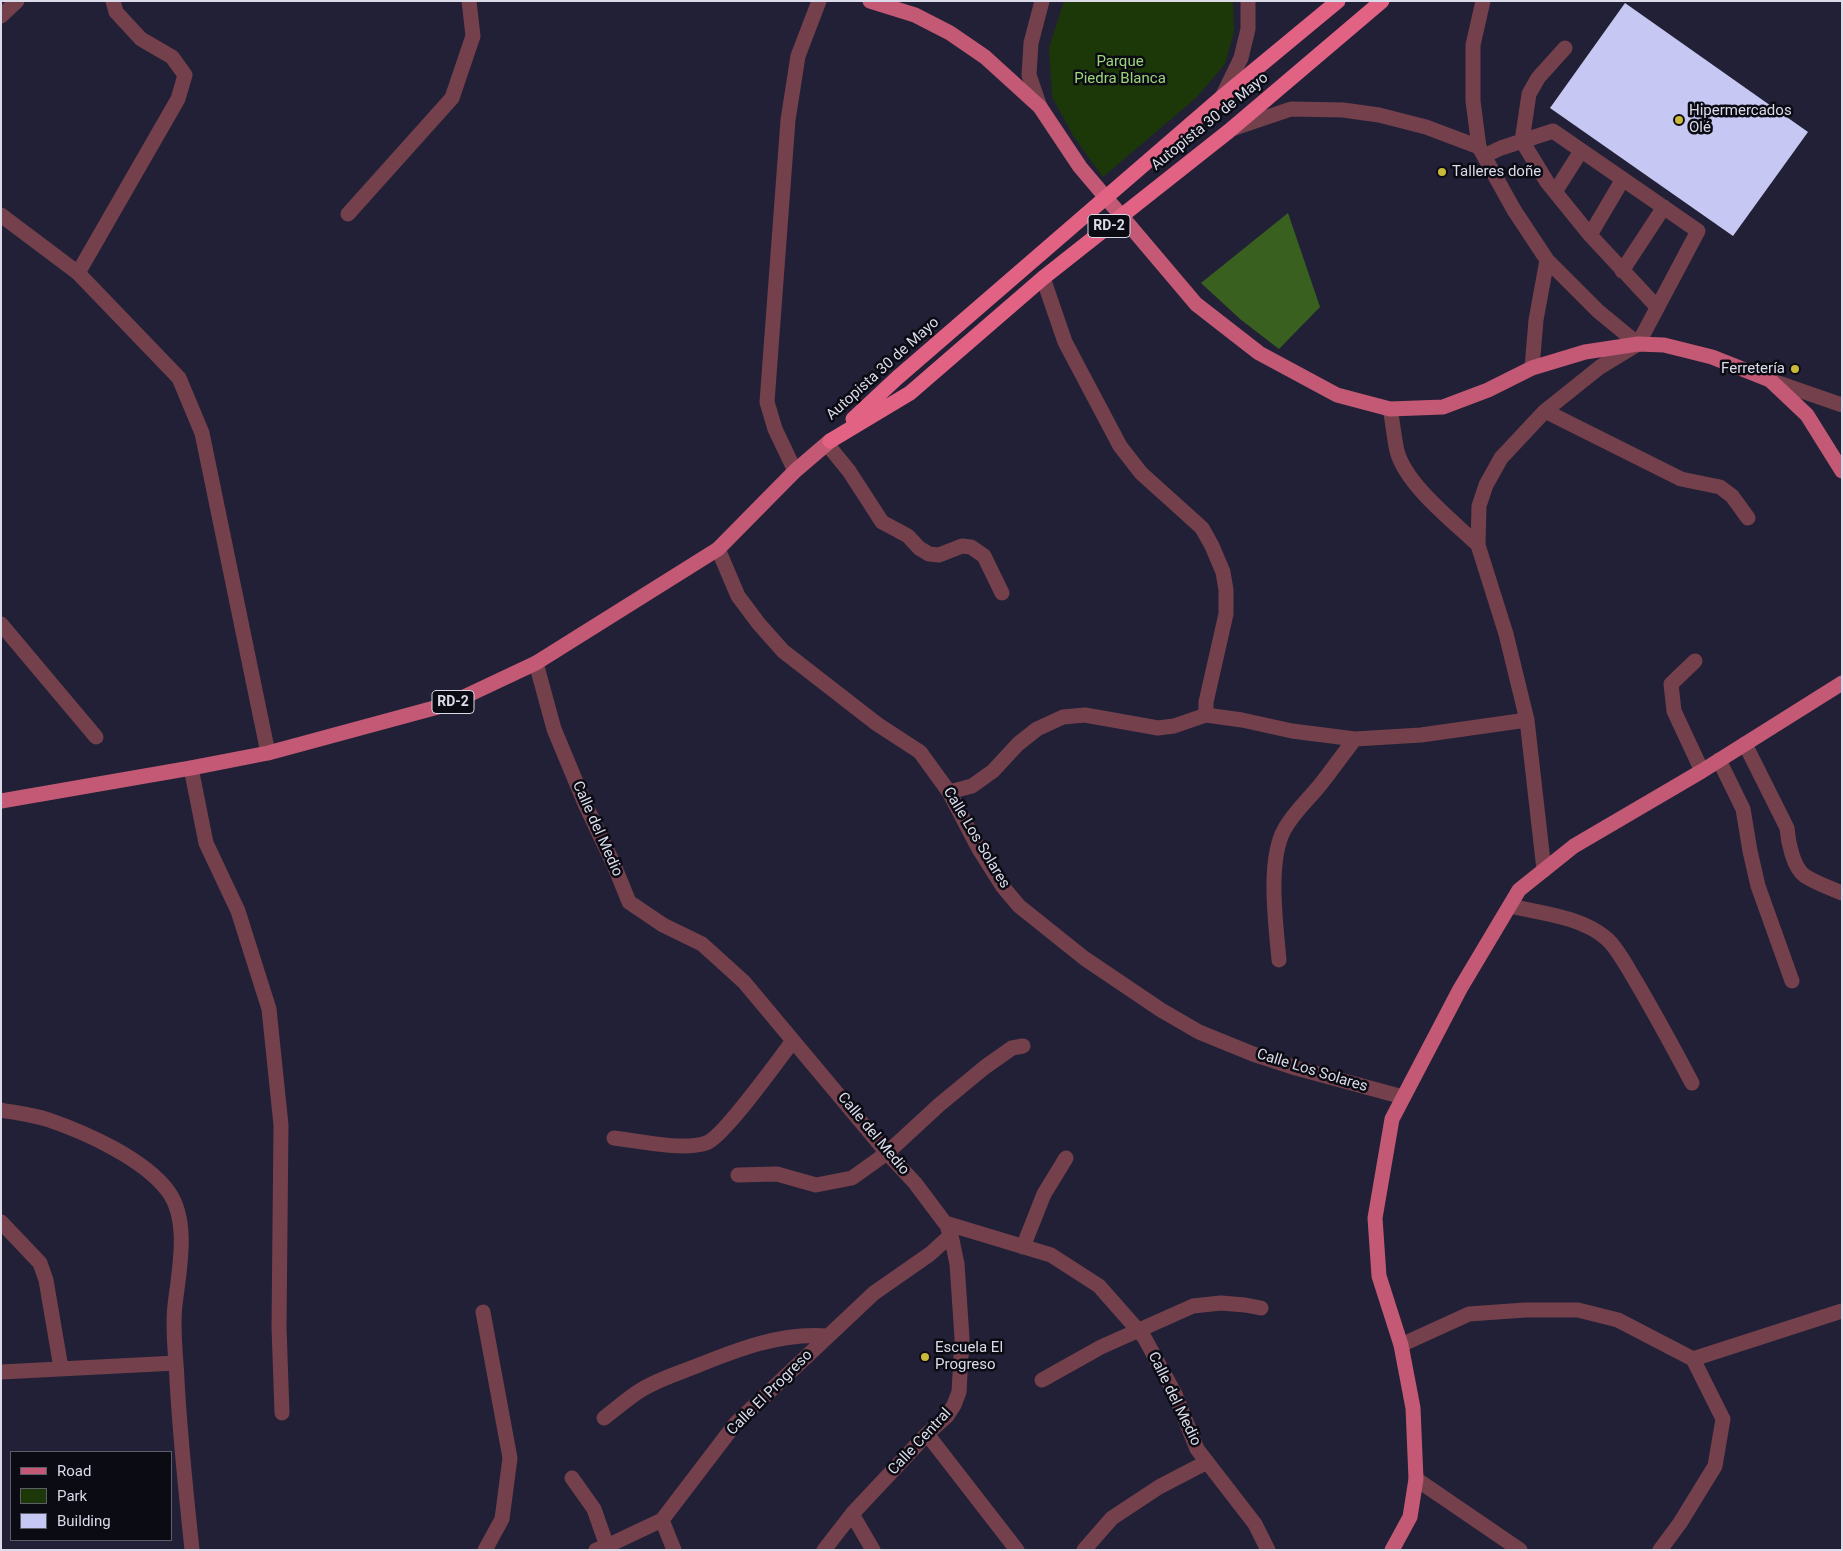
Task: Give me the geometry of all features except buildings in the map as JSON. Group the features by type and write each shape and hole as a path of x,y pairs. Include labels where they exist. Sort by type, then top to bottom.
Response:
{"highway":[{"name":"Autopista 30 de Mayo","path":"828,442 904,372 1222,97 1338,1"},
{"name":"Autopista 30 de Mayo","path":"828,442 910,393 1043,278 1228,131 1382,1"}],"main road":[{"path":"870,1 915,15 950,33 984,58 1040,106 1080,167 1144,246 1196,304 1259,353 1337,395 1390,409 1443,408 1488,390 1532,368 1585,352 1638,344 1664,345 1712,357 1770,380 1807,415 1842,470"},
{"name":"RD-2","path":"1,801 268,753 449,704 536,662 718,549 795,470 828,442"},
{"path":"1392,1550 1410,1517 1416,1479 1413,1408 1401,1345 1379,1276 1376,1218 1392,1119 1460,989 1519,890 1574,846 1702,771 1842,683"}],"street":[{"path":"1,16 18,1"},
{"path":"78,273 178,99 185,75 172,58 140,39 116,12 113,1"},
{"path":"348,214 452,98 473,36 469,1"},
{"path":"795,470 775,429 767,402 788,120 798,56 819,1"},
{"path":"1040,106 1029,76 1031,43 1042,1"},
{"path":"1222,97 1241,58 1248,29 1248,1"},
{"path":"1483,1 1472,45 1472,101 1481,151 1514,210 1547,260 1598,311 1638,344"},
{"path":"1565,48 1538,78 1529,94 1522,141 1547,182 1590,235 1658,307"},
{"path":"1228,131 1291,109 1343,110 1379,115 1426,127 1481,151 1501,148 1553,131 1698,231 1638,344 1600,367 1545,411 1501,458 1486,485 1480,506 1478,545 1506,634 1527,720 1544,870"},
{"path":"1555,192 1581,151"},
{"path":"1590,235 1623,179"},
{"path":"1622,271 1664,207"},
{"path":"1,215 78,273 179,378 202,433 268,753"},
{"path":"1532,368 1536,320 1547,260"},
{"path":"1043,278 1065,342 1120,446 1141,473 1202,528 1223,572 1226,590 1226,614 1206,702 1206,715"},
{"path":"1770,380 1842,406"},
{"path":"1390,409 1398,453 1407,471 1424,494 1478,545"},
{"path":"1545,411 1681,479 1720,487 1732,496 1748,518"},
{"path":"828,442 882,522 908,536 918,548 929,554 939,555 962,546 971,547 984,556 1002,593"},
{"name":"Calle Los Solares","path":"718,549 738,596 759,624 784,651 870,718 920,752 949,792 979,849 1003,886 1020,906 1084,958 1161,1010 1199,1032 1253,1054 1296,1068 1404,1097"},
{"path":"1,624 96,738"},
{"path":"1695,661 1671,684 1674,711 1702,771"},
{"name":"Calle del Medio","path":"536,662 554,729 629,902 664,925 702,944 744,982 838,1092 887,1153 915,1183 948,1229 1050,1255 1099,1286 1138,1330 1175,1394 1198,1449 1255,1524 1268,1550"},
{"path":"949,792 972,786 993,772 1018,744 1037,729 1063,717 1085,714 1158,728 1174,726 1206,715 1242,720 1292,731 1355,739 1421,735 1527,720"},
{"path":"1279,960 1274,882 1276,853 1283,831 1300,806 1320,785 1355,739"},
{"path":"1745,744 1787,828 1788,843 1799,870 1804,876 1842,893"},
{"path":"1719,760 1743,809 1758,886 1792,981"},
{"path":"191,768 206,843 238,911 269,1009 281,1125 279,1328 282,1413"},
{"path":"1510,906 1565,919 1586,927 1607,939 1624,961 1692,1084"},
{"path":"614,1138 678,1146 707,1143 719,1134 752,1096 793,1041"},
{"path":"738,1175 777,1174 816,1185 852,1178 887,1153 939,1105 985,1067 1012,1048 1023,1046"},
{"path":"1,1110 48,1120 121,1152 149,1171 168,1191 179,1213 182,1258 175,1308 176,1363 181,1447 192,1550"},
{"path":"1023,1247 1044,1194 1066,1158"},
{"path":"1,1222 40,1263 46,1280 61,1368"},
{"name":"Calle El Progreso","path":"602,1548 662,1520 736,1423 874,1293 930,1254 948,1229"},
{"name":"Calle Central","path":"824,1550 852,1514 927,1434 947,1416 954,1405 959,1392 962,1338 957,1264 948,1229"},
{"path":"1042,1380 1101,1347 1193,1306 1221,1303 1245,1304 1261,1308"},
{"path":"1401,1345 1469,1314 1525,1310 1578,1310 1618,1320 1694,1360 1723,1419 1715,1466 1680,1523 1660,1550"},
{"path":"483,1312 510,1458 502,1519 485,1550"},
{"path":"1694,1360 1842,1312"},
{"path":"604,1418 641,1390 673,1375 736,1351 774,1340 806,1334 827,1336"},
{"path":"1,1372 176,1363"},
{"path":"927,1434 1017,1550"},
{"path":"1084,1550 1112,1518 1159,1487 1208,1462"},
{"path":"572,1478 594,1509 602,1548"},
{"path":"1416,1479 1520,1550"},
{"path":"852,1514 874,1550"},
{"path":"662,1520 674,1550"}],"green space":[{"name":"Parque Piedra Blanca","path":"1064,1 1233,1 1234,32 1225,64 1197,97 1103,177 1074,137 1052,97 1049,48"},
{"path":"1288,213 1320,307 1279,349 1240,319 1201,283"}],"place":[{"name":"Hipermercados Olé","path":"1679,120"},
{"name":"Talleres doñe","path":"1442,172"},
{"name":"Ferretería","path":"1795,369"},
{"name":"Escuela El Progreso","path":"925,1357"}]}
